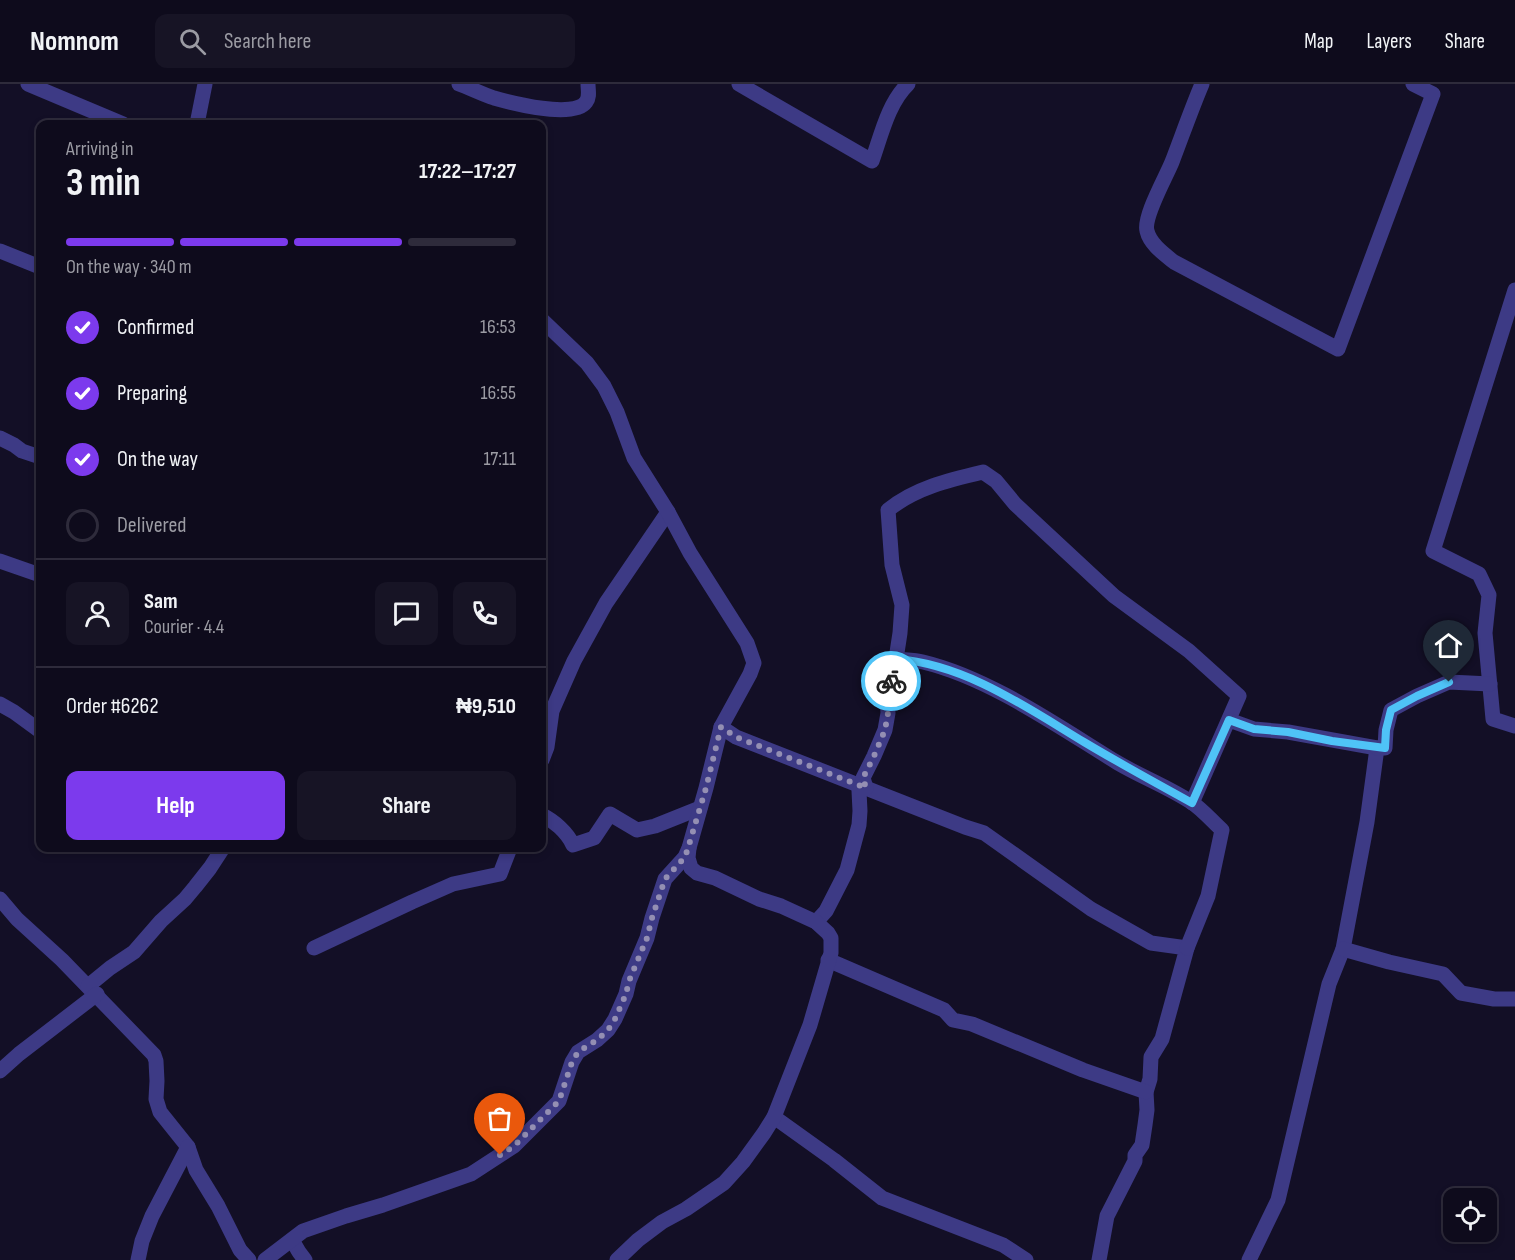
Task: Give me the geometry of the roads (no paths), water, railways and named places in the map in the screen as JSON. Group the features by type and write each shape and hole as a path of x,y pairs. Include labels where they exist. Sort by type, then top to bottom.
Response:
{"street":[{"path":"28,84 114,120"},
{"path":"198,120 205,84"},
{"path":"459,84 493,98 557,110 580,108 588,96 588,84"},
{"path":"739,84 872,161 890,108 908,84"},
{"path":"1202,84 1149,216 1146,229 1151,240 1174,262 1338,349 1433,94 1413,84"},
{"path":"0,251 36,265"},
{"path":"1515,290 1433,551 1479,574 1489,596 1485,633 1493,719 1515,726"},
{"path":"265,1260 303,1231 346,1215 383,1206 471,1174 514,1146 559,1101 572,1062 578,1052 597,1040 608,1030 615,1019 647,938 665,879 685,857 721,727 754,663 747,643 634,458 617,412 604,386 587,363 546,324"},
{"path":"0,438 22,451 36,456"},
{"path":"866,788 863,778 885,730 888,713 887,698 900,633 902,605 892,565 888,510 912,494 946,481 983,472 996,481 1015,504 1114,596 1190,651 1239,696 1192,803"},
{"path":"546,750 552,711 574,661 606,603 668,512"},
{"path":"0,561 36,574"},
{"path":"896,659 921,661 987,686 1128,769 1192,803 1221,830 1208,896 1187,948 1162,1039 1151,1058 1142,1145 1135,1155 1135,1161 1107,1216 1099,1260"},
{"path":"1229,720 1254,729 1288,732 1385,748 1386,730 1391,710 1449,682 1490,684"},
{"path":"0,704 36,727"},
{"path":"721,727 736,737 984,833 1091,909 1151,943 1187,948"},
{"path":"1249,1260 1278,1200 1329,984 1343,949 1367,822 1377,748"},
{"path":"816,922 826,911 848,870 859,825 859,791 866,788"},
{"path":"546,817 569,838 573,845 594,838 610,814 637,830 655,826 700,808"},
{"path":"617,1260 662,1222 724,1183 743,1162 774,1117 810,1025 831,953 831,938 816,922 697,873 691,868 688,848"},
{"path":"0,1071 93,990 110,968 134,952 195,887 219,852"},
{"path":"314,948 453,884 500,874 508,852"},
{"path":"0,899 17,919 93,990 154,1055 156,1099 160,1112 188,1147 196,1170 218,1206 240,1250 249,1260"},
{"path":"1343,949 1443,974 1461,993 1494,999 1515,999"},
{"path":"828,960 944,1010 953,1020 972,1024 1083,1070 1146,1092"},
{"path":"774,1117 882,1198 1003,1245 1026,1260"},
{"path":"138,1260 142,1241 152,1216 188,1147"},
{"path":"292,1240 305,1260"}]}
